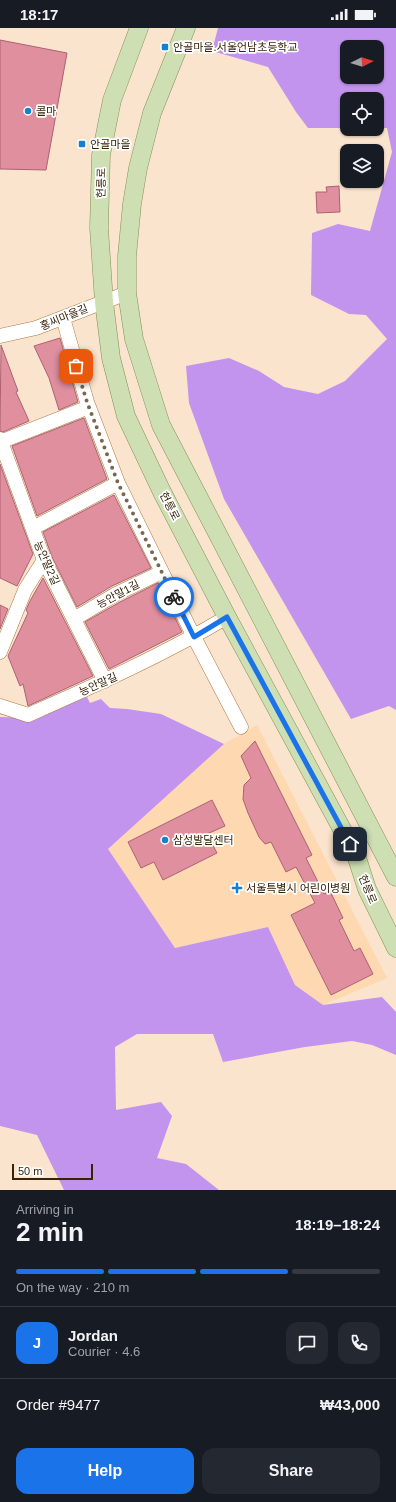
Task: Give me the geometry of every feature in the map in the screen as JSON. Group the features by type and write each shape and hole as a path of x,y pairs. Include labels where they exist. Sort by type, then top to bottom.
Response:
{"main road":[{"name":"헌릉로","path":"139,28 112,100 101,155 99,228 104,302 111,358 126,416 162,492 227,617 356,855 367,889 396,948"},
{"path":"186,28 152,113 138,168 132,204 127,256 127,293 134,339 161,425 396,876"}],"street":[{"name":"홍씨마을길","path":"0,336 36,328 127,293"},
{"path":"63,318 89,407 118,483 194,637 241,727"},
{"path":"0,441 89,407"},
{"name":"능안말2길","path":"0,441 44,560 105,681"},
{"path":"33,528 118,483"},
{"path":"0,652 25,590 44,560"},
{"name":"능안말1길","path":"74,619 116,594 162,572"},
{"name":"능안말길","path":"0,706 28,715 105,681 194,637 227,617"}],"shaded area":[{"path":"218,28 396,28 396,710 389,706 351,719 224,499 189,403 186,366 229,358 259,371 284,387 318,394 345,381 387,339 366,315 349,314 311,295 312,233 338,224 370,231 382,188 384,188 384,181 392,152 387,128 384,128 384,92 340,92 340,128 308,128 296,112 268,67 212,51"},
{"path":"87,697 90,703 101,699 110,708 161,714 224,744 108,849 175,948 268,927 295,985 323,1005 382,997 396,1012 396,1055 372,1045 352,1041 305,1047 223,1062 213,1034 137,1034 115,1047 116,1110 161,1102 172,1116 157,1158 186,1164 219,1190 64,1190 37,1135 0,1126 0,717 33,718"},
{"name":"서울특별시 어린이병원","path":"257,725 387,978 323,1005 295,985 268,927 175,948 108,849 224,744"}],"building":[{"name":"콜마","path":"0,40 67,53 46,170 0,169"},
{"path":"339,186 340,212 317,213 316,192 327,192 326,187"},
{"path":"60,338 78,402 59,410 49,378 34,346"},
{"path":"1,345 18,391 16,392 29,421 3,432 0,431"},
{"path":"84,418 107,479 37,516 12,446"},
{"path":"0,464 33,554 17,586 0,578"},
{"path":"114,495 151,568 112,586 77,607 52,557 43,532"},
{"path":"43,578 93,676 28,706 23,684 20,686 8,656 28,613 26,610 30,601"},
{"path":"158,583 182,632 109,669 85,622"},
{"path":"0,605 8,609 0,629"},
{"path":"255,741 312,855 306,858 324,894 330,891 343,918 339,920 354,951 360,948 373,974 331,995 291,915 315,903 296,867 286,872 271,842 265,844 259,837 243,799 244,785 251,778 241,756"},
{"name":"삼성발달센터","path":"212,800 225,826 207,834 217,853 163,880 154,862 141,868 128,842"}],"way so far":[{"path":"76,366 87,402 118,483 174,597"}],"place":[{"name":"안골마을.서울언남초등학교","path":"165,47"},
{"name":"콜마","path":"28,111"},
{"name":"안골마을","path":"82,144"},
{"name":"삼성발달센터","path":"165,840"},
{"name":"서울특별시 어린이병원","path":"237,888"}],"route":[{"path":"174,597 194,637 227,617 350,844"}]}
